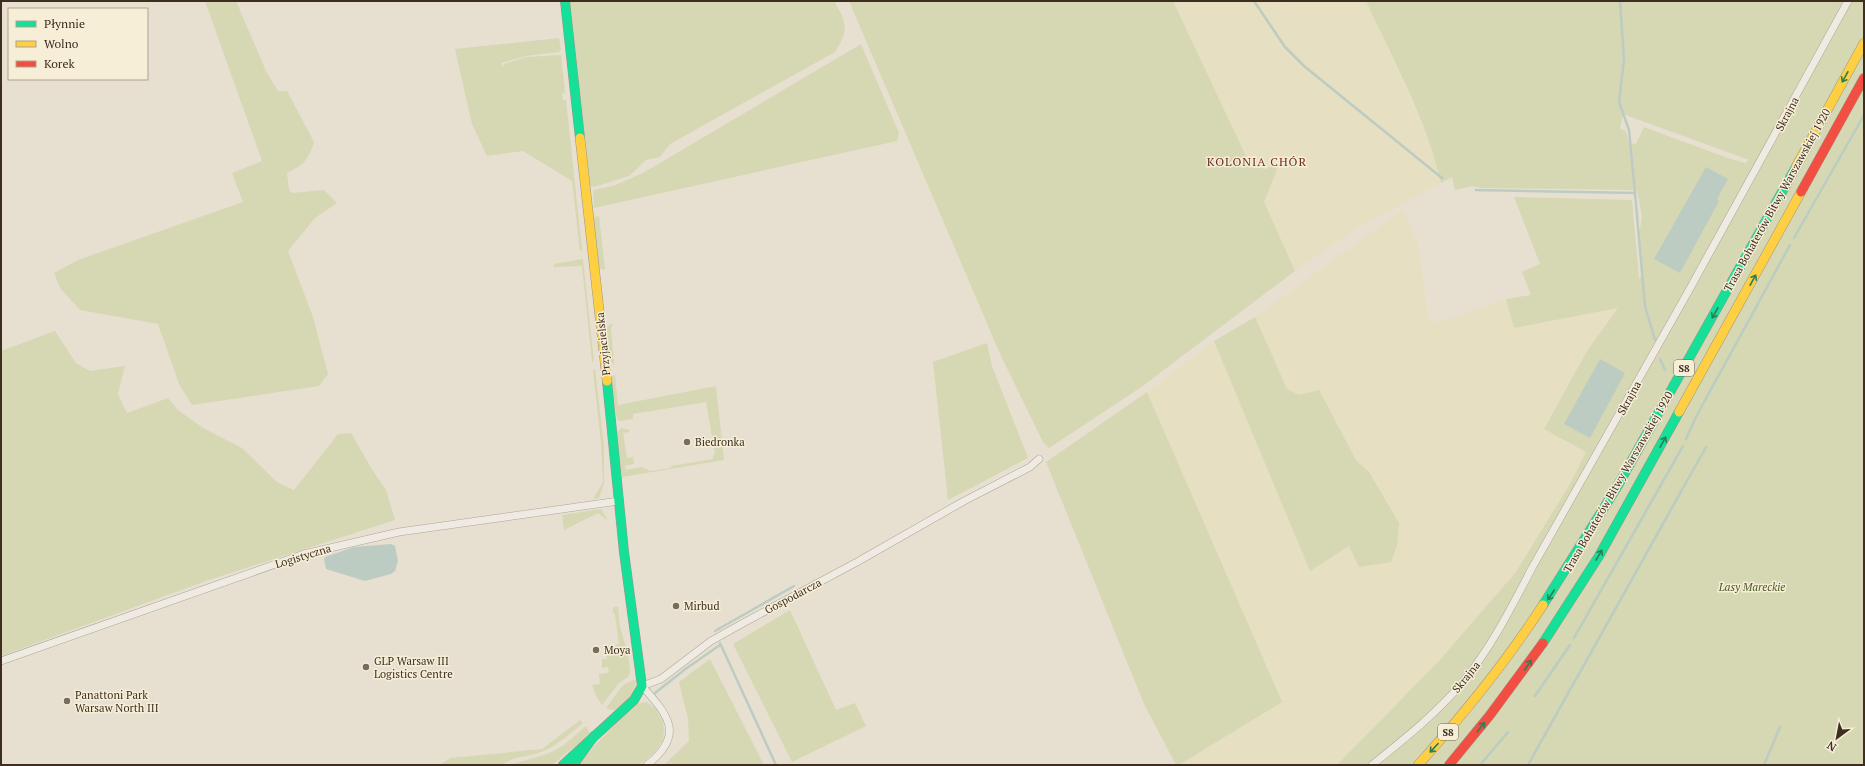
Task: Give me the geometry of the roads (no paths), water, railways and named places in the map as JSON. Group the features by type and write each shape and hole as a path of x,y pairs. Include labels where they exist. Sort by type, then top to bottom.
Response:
{"main road":[{"name":"Przyjacielska","path":"565,1 614,445 618,500 642,686"},
{"name":"Trasa Bohaterów Bitwy Warszawskiej 1920","path":"1418,765 1489,683 1542,610 1577,556 1614,493 1864,43"},
{"name":"Trasa Bohaterów Bitwy Warszawskiej 1920","path":"1449,765 1494,711 1559,620 1632,498 1864,78"},
{"path":"557,765 568,763 594,736 634,700 642,686"}],"street":[{"name":"Skrajna","path":"1372,765 1425,721 1461,684 1500,630 1532,568 1770,147 1848,1"},
{"name":"Gospodarcza","path":"642,686 661,679 711,641 733,628 857,562 964,501 1030,467 1039,459"},
{"name":"Logistyczna","path":"1,661 318,550 399,532 618,500"},
{"path":"642,686 667,718 669,732 665,748 647,765"}],"waterway":[{"path":"1254,1 1285,47 1304,66 1442,178"},
{"path":"1620,1 1624,59 1619,102 1629,130 1635,193"},
{"path":"1794,238 1864,115"},
{"path":"1476,190 1635,193 1645,306 1655,340"},
{"path":"1686,439 1697,415 1790,245"},
{"path":"1660,359 1665,370"},
{"path":"1574,638 1683,446"},
{"path":"1528,765 1706,447"},
{"path":"715,631 794,586"},
{"path":"720,643 776,765"},
{"path":"684,670 720,645"},
{"path":"1535,696 1570,645"},
{"path":"655,693 683,671"},
{"path":"1764,765 1780,727"},
{"path":"1480,765 1508,732"}],"place":[{"name":"Biedronka","path":"687,442"},
{"name":"Mirbud","path":"676,606"},
{"name":"Moya","path":"596,650"},
{"name":"GLP Warsaw III Logistics Centre","path":"366,667"},
{"name":"Panattoni Park Warsaw North III","path":"67,701"}],"district":[{"name":"KOLONIA CHÓR","path":"1257,162"}],"park label":[{"name":"Lasy Mareckie","path":"1752,587"}]}
